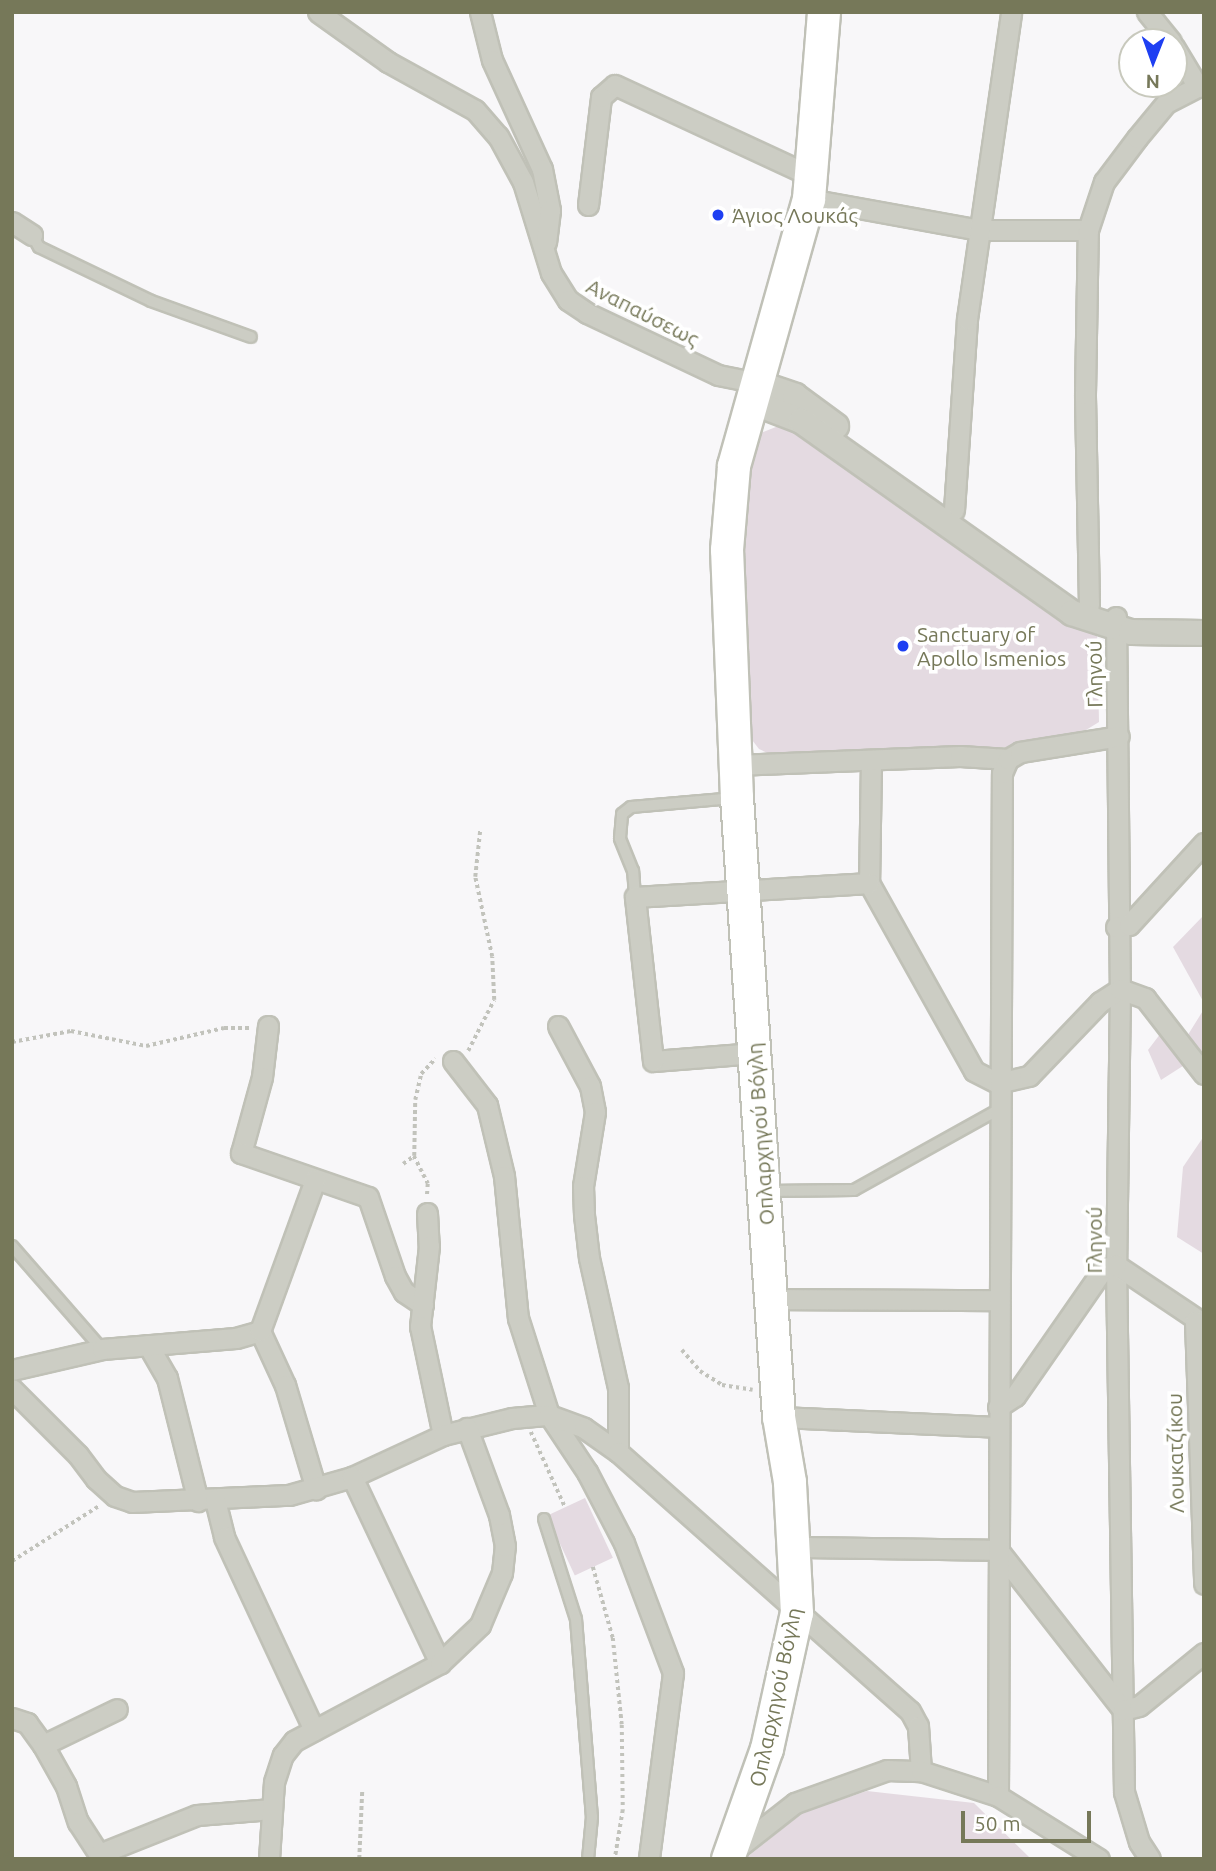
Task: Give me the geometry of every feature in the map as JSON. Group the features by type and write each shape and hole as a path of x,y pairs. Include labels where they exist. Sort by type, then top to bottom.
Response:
{"main road":[{"name":"Οπλαρχηγού Βόγλη","path":"729,1857 767,1749 797,1613 794,1547 778,1404 737,798 727,550 734,466 810,187 824,12"}],"street":[{"name":"Αναπαύσεως","path":"318,12 388,62 475,110 498,136 523,182 551,273 568,300 587,313 755,392"},
{"path":"480,12 492,60 542,169 550,210 545,248"},
{"path":"959,521 967,319 1011,12"},
{"path":"1147,12 1160,28"},
{"path":"1089,605 1085,394 1088,230 1104,181 1129,149 1166,103 1201,87 1188,68"},
{"path":"588,205 601,97 615,85 810,187 980,230 1088,230"},
{"path":"12,222 32,235"},
{"path":"755,392 795,396 959,521 1049,600 1116,623 1204,633"},
{"path":"959,521 1116,623 1204,618"},
{"name":"Γληνού","path":"1116,623 1119,736 1116,927 1120,989 1116,1265 1124,1792 1139,1842 1150,1859"},
{"path":"735,765 960,755 1008,759 1061,742 1119,736"},
{"path":"998,1796 1000,797 1008,759"},
{"path":"871,760 869,884 974,1071 998,1083 1029,1076 1043,1066 1100,1002 1120,989 1145,998 1204,1073"},
{"path":"1116,927 1129,925 1204,843"},
{"path":"755,1053 653,1061 635,897 869,884"},
{"path":"268,1026 262,1077 241,1153 368,1197 395,1276 404,1292 423,1305"},
{"path":"558,1026 590,1086 595,1112 583,1186 584,1215 618,1388 618,1452"},
{"path":"455,1064 486,1105 504,1176 518,1318 549,1415 587,1472 624,1543 673,1673 649,1859"},
{"path":"315,1180 260,1331 285,1385 316,1489"},
{"path":"427,1213 429,1245 421,1326 443,1435"},
{"path":"998,1417 1104,1268 1116,1265 1200,1323"},
{"path":"771,1299 998,1300"},
{"name":"Λουκατζίκου","path":"1200,1323 1204,1584"},
{"path":"12,1370 102,1349 260,1331"},
{"path":"148,1345 167,1378 206,1500 314,1730"},
{"path":"12,1390 115,1496 132,1502 206,1500 316,1489 352,1477 443,1435 524,1417 549,1415 584,1428 618,1452 910,1712 918,1726 921,1771"},
{"path":"778,1404 998,1417"},
{"path":"269,1859 272,1809 283,1755 294,1741 440,1663 480,1625 503,1559 499,1515 467,1428"},
{"path":"352,1477 440,1663"},
{"path":"794,1547 998,1550"},
{"path":"998,1550 1124,1710 1139,1706 1204,1653"},
{"path":"43,1745 117,1709"},
{"path":"12,1717 27,1723 43,1745 66,1786 90,1856 197,1815 272,1809"},
{"path":"729,1857 795,1803 859,1776 887,1770 921,1771 998,1796 1099,1859"}],"lane":[{"path":"32,235 39,247 151,301 251,337"},
{"path":"635,897 633,871 621,838 622,814 631,807 737,798"},
{"path":"765,1191 853,1190 998,1110"},
{"path":"12,1246 102,1349"},
{"path":"544,1519 576,1619 592,1817 588,1859"}],"path":[{"path":"427,1213 428,1184 414,1156 415,1100 421,1074 436,1058 455,1064 486,1023 494,1000 492,957 475,877 480,830"},
{"path":"12,1042 71,1031 146,1046 224,1028 268,1026"},
{"path":"403,1164 414,1156"},
{"path":"682,1350 700,1371 722,1385 778,1404"},
{"path":"524,1417 565,1507"},
{"path":"12,1561 115,1496"},
{"path":"593,1567 613,1638 621,1725 623,1810 615,1859"},
{"path":"359,1859 362,1791"}],"shaded area":[{"path":"786,423 1097,629 1099,722 1086,730 1007,747 776,757 759,749 749,736 739,524 746,461 758,434"},
{"path":"1204,915 1204,1003 1173,947"},
{"path":"1204,1009 1204,1088 1186,1064 1161,1080 1148,1050 1167,1025 1181,1046"},
{"path":"1204,1136 1204,1254 1177,1237 1183,1167"},
{"path":"585,1498 613,1558 575,1576 547,1516"},
{"path":"867,1791 974,1803 1029,1857 745,1859 803,1812"}],"place":[{"name":"Άγιος Λουκάς","path":"718,215"},
{"name":"Sanctuary of Apollo Ismenios","path":"903,646"}]}
